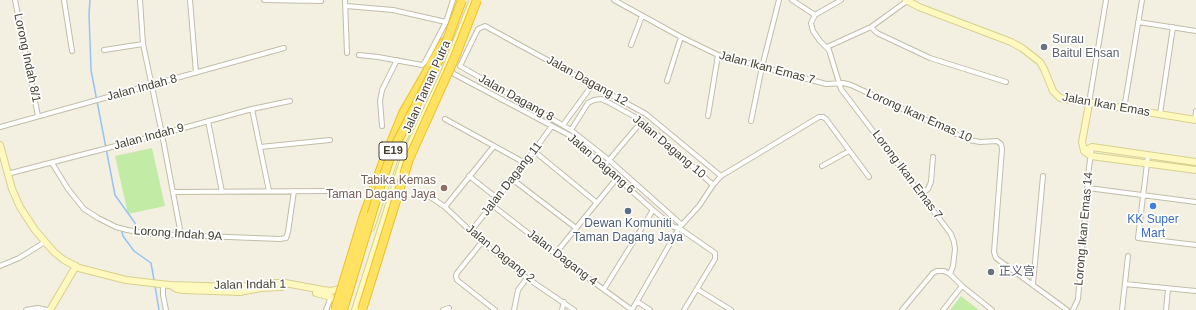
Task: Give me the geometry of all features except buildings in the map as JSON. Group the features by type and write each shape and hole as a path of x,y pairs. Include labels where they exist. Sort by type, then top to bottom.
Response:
{"highway":[{"name":"E19","path":"344,310 378,193 392,152 442,54 463,0"},
{"name":"E19","path":"362,310 409,159 455,57 477,0"},
{"path":"335,310 364,215 403,113 456,21"},
{"path":"396,155 402,125 415,92"}],"street":[{"name":"Lorong Indah 8/1","path":"15,0 38,116"},
{"path":"64,0 72,51"},
{"path":"140,0 143,44 181,234"},
{"path":"190,0 196,73"},
{"path":"264,0 321,1"},
{"path":"345,0 347,53"},
{"path":"359,55 422,65 426,62 446,22 454,0"},
{"name":"Jalan Taman Putra","path":"344,310 396,155 443,54 463,0"},
{"name":"Jalan Taman Putra","path":"355,310 404,158 443,75 473,0"},
{"name":"Jalan Ikan Emas 7","path":"614,0 681,37 718,55 826,84 838,84"},
{"path":"751,120 762,67 779,0"},
{"path":"794,0 815,15"},
{"path":"838,84 832,56 827,47 820,41 813,31 811,23 815,15 841,0"},
{"path":"827,47 871,27 906,0"},
{"name":"Jalan Ikan Emas","path":"906,0 919,7 1011,42 1022,48 1040,62 1053,91 1060,98 1089,104 1195,120"},
{"path":"1106,0 1082,142 1084,151 1090,156 1196,170"},
{"path":"1124,109 1142,0"},
{"path":"346,6 393,10 446,22"},
{"path":"632,45 642,16"},
{"path":"1138,22 1196,31"},
{"name":"Jalan Dagang 12","path":"460,66 478,29 485,26 646,114 721,176"},
{"path":"871,27 877,33 930,58 1006,82"},
{"path":"1160,114 1173,27"},
{"path":"667,81 681,37"},
{"path":"104,50 143,44"},
{"name":"Jalan Indah 8","path":"0,127 284,48"},
{"path":"708,116 718,55"},
{"path":"382,126 380,101 382,90 397,60"},
{"path":"443,75 454,74 448,62"},
{"name":"Jalan Dagang 8","path":"460,66 571,130 609,160 680,226"},
{"name":"Jalan Dagang 6","path":"454,74 569,135 653,210 674,227 680,226"},
{"path":"564,125 593,84"},
{"name":"Lorong Ikan Emas 10","path":"838,84 851,85 969,140 980,142 997,142 1001,144 994,252 996,258 1000,262 1033,284"},
{"name":"Lorong Ikan Emas 7","path":"838,84 944,225 954,242 954,256 950,274"},
{"name":"Jalan Dagang 10","path":"571,130 588,103 601,99 642,121 713,185"},
{"name":"Jalan Indah 9","path":"8,174 252,109 290,101"},
{"path":"252,109 269,191"},
{"path":"1195,120 1196,111"},
{"name":"Jalan Dagang 10","path":"632,310 638,302 680,226 699,206 721,176 820,117 823,117 849,151"},
{"path":"445,119 525,163"},
{"path":"208,121 222,192"},
{"path":"604,166 642,121"},
{"name":"Jalan Dagang 11","path":"471,231 525,163 552,126"},
{"path":"260,147 330,140"},
{"name":"Jalan Indah 1","path":"0,145 12,189 18,203 45,242 64,260 91,272 126,280 166,285 238,287 285,283 331,290 353,286"},
{"path":"445,207 494,146"},
{"path":"1084,151 1092,147 1196,162"},
{"name":"Lorong Ikan Emas 14","path":"1073,310 1078,299 1092,147"},
{"path":"534,151 596,202"},
{"path":"822,166 849,151 869,177"},
{"path":"1148,155 1138,238 1196,245"},
{"path":"921,194 928,189 931,182 933,157"},
{"name":"Lorong Indah 9A","path":"52,163 68,189 84,209 116,227 151,234 181,234 280,240 286,238 288,232 294,191"},
{"path":"470,176 497,198"},
{"path":"1043,176 1033,284 1067,310"},
{"path":"556,254 596,202 617,178"},
{"path":"512,179 576,228"},
{"path":"1088,188 1196,202"},
{"path":"173,192 332,191"},
{"name":"Jalan Dagang 2","path":"429,196 445,207 482,242 527,278 574,310"},
{"name":"Jalan Dagang 4","path":"492,205 632,310"},
{"path":"604,289 653,210"},
{"path":"680,226 711,250 716,256 684,310"},
{"path":"0,266 19,258 45,242"},
{"path":"482,242 456,276 457,280 495,310"},
{"path":"1122,310 1128,256"},
{"path":"26,310 38,308 49,310 76,266"},
{"path":"902,310 933,273 937,271 944,271 950,274 962,286 992,310"},
{"path":"514,310 518,290 527,278"},
{"path":"1125,284 1196,292"},
{"path":"166,285 163,295 166,310"},
{"name":"Jalan Indah 1","path":"166,285 184,290 240,292 260,288 285,287 325,294 331,297 344,310"},
{"path":"943,310 962,286"},
{"path":"1166,310 1168,288"},
{"path":"697,289 731,310"},
{"path":"326,310 331,297"},
{"path":"562,310 564,302"},
{"path":"638,302 650,310"},
{"path":"443,310 449,308"}],"green space":[{"path":"152,148 165,206 128,214 115,156"},
{"path":"961,296 979,310 950,310"}],"waterway":[{"path":"90,0 91,70 115,195 135,223 135,229 133,230"},
{"path":"123,230 123,236 134,251 151,263 154,280"},
{"path":"155,286 159,310"}],"place":[{"name":"Surau Baitul Ehsan","path":"1044,47"},
{"name":"Tabika Kemas Taman Dagang Jaya","path":"444,188"},
{"name":"KK Super Mart","path":"1153,206"},
{"name":"Dewan Komuniti Taman Dagang Jaya","path":"628,211"},
{"name":"正义宫","path":"991,272"}]}
